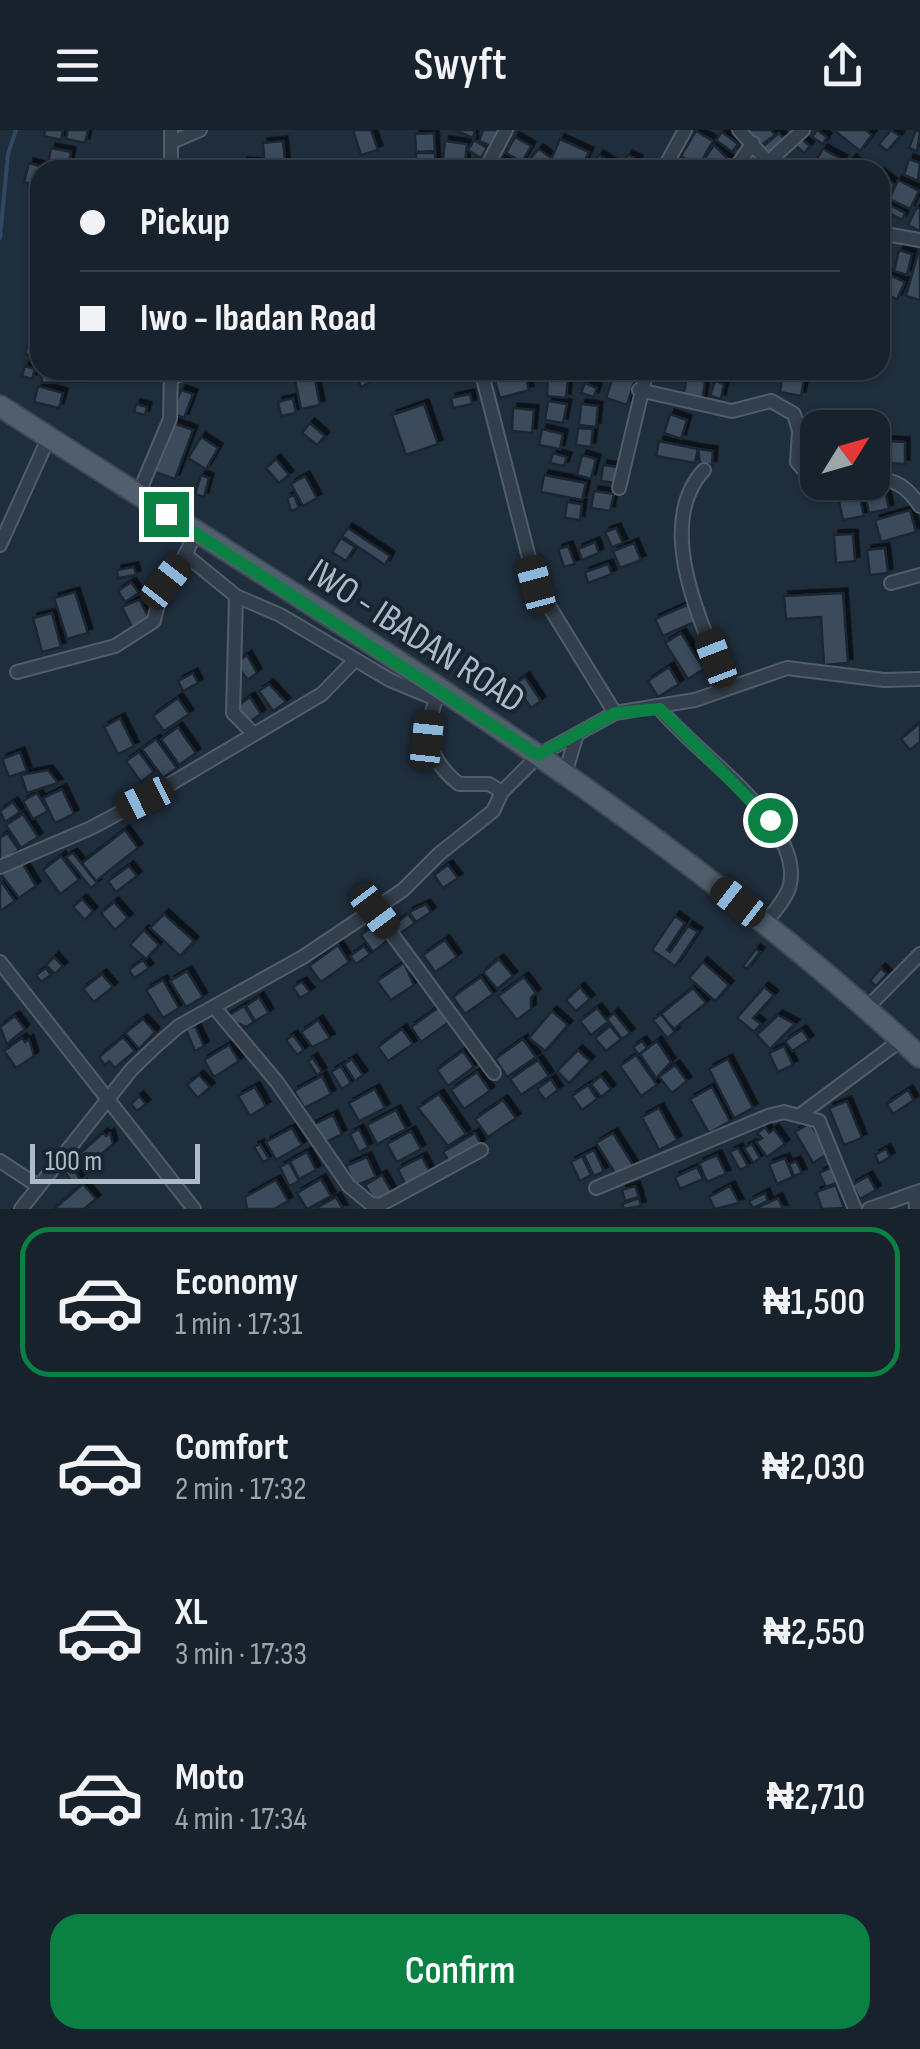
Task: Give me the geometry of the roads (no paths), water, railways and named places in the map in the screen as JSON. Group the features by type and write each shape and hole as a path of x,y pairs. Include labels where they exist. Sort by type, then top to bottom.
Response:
{"main road":[{"name":"IWO - IBADAN ROAD","path":"0,406 438,695 565,774 765,924 920,1057"}],"street":[{"path":"171,136 200,130"},
{"path":"490,160 506,130"},
{"path":"669,160 685,130"},
{"path":"739,130 766,160"},
{"path":"770,160 803,130"},
{"path":"741,160 753,144"},
{"path":"890,235 920,240"},
{"path":"138,495 170,419 171,380"},
{"path":"484,380 536,585 615,713"},
{"path":"639,390 644,391 646,380"},
{"path":"639,390 732,411 771,401 794,414 799,431 800,466"},
{"path":"619,488 639,390"},
{"path":"0,545 48,437"},
{"path":"704,470 692,483 684,510 682,554 694,602 728,688"},
{"path":"890,482 899,484 920,506"},
{"path":"17,672 115,646 154,621 159,592 187,556 195,533"},
{"path":"187,556 236,596 280,615 354,661 438,695 427,740 434,756 459,784 490,784 502,792"},
{"path":"890,583 920,575"},
{"path":"236,596 232,713 252,732"},
{"path":"0,866 90,828 225,753 252,732 322,694 354,661"},
{"path":"26,1207 38,1186 156,1046 179,1026 375,911 493,811 502,792 538,755 615,713 660,709 797,668 884,680 920,679"},
{"path":"660,709 765,814 780,838 789,858 790,886 765,924"},
{"path":"565,774 577,734"},
{"path":"375,911 494,1073"},
{"path":"866,1008 920,954"},
{"path":"0,962 194,1209"},
{"path":"214,1008 277,1082 339,1175 371,1204 392,1198 480,1150"},
{"path":"800,1115 902,1040"},
{"path":"596,1188 784,1112 822,1126 856,1209"},
{"path":"0,1161 38,1186"},
{"path":"868,1209 917,1192 916,1209"}],"waterway":[{"path":"0,238 8,154 16,130"}]}
